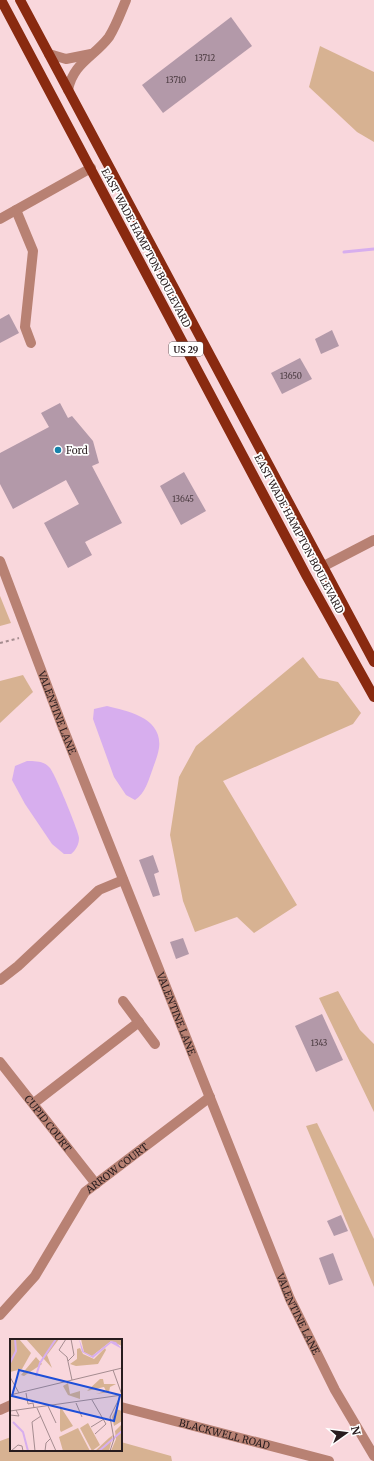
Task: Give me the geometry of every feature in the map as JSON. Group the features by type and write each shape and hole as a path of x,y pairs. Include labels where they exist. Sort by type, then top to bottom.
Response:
{"main road":[{"name":"EAST WADE HAMPTON BOULEVARD","path":"1,0 306,575 374,697"},
{"name":"EAST WADE HAMPTON BOULEVARD","path":"21,1 374,662"},
{"path":"7,11 21,1"},
{"path":"91,168 106,160"}],"street":[{"path":"68,90 70,79 74,72 110,35 126,0"},
{"path":"49,54 66,59 91,54"},
{"path":"0,219 91,168"},
{"path":"16,210 34,251 25,327 31,343"},
{"path":"322,567 374,540"},
{"name":"VALENTINE LANE","path":"0,561 27,635 123,880 290,1299 335,1390 374,1456"},
{"path":"0,980 18,966 99,890 123,880"},
{"path":"123,1001 155,1044"},
{"path":"34,1103 139,1022"},
{"name":"CUPID COURT","path":"0,1062 34,1103 96,1184"},
{"name":"ARROW COURT","path":"0,1314 35,1276 85,1192 210,1097"},
{"path":"0,1410 10,1405"},
{"name":"BLACKWELL ROAD","path":"122,1407 329,1461"}],"path":[{"path":"0,643 27,635"}],"shaded area":[{"path":"320,46 374,72 374,142 357,132 309,87"},
{"path":"0,596 11,623 0,626"},
{"path":"303,657 319,678 338,682 361,713 353,724 223,781 297,905 254,933 237,917 195,932 183,901 170,835 179,777 196,746"},
{"path":"23,675 33,692 0,723 0,681"},
{"path":"107,706 125,710 142,718 156,729 159,738 158,753 148,781 144,790 135,800 126,795 114,777 93,719 94,709"},
{"path":"27,761 37,761 45,764 50,768 56,780 78,833 79,838 77,847 71,854 64,854 52,844 25,804 12,780 15,766"},
{"path":"338,991 360,1030 374,1044 374,1112 319,998"},
{"path":"317,1123 374,1239 374,1287 306,1126"},
{"path":"10,1437 10,1451 122,1451 122,1442 171,1456 172,1461 0,1461 0,1441"}],"building":[{"path":"231,17 252,46 163,113 142,85"},
{"path":"9,314 19,333 0,343 0,319"},
{"path":"332,330 339,346 321,354 315,339"},
{"path":"300,358 312,379 282,394 271,373"},
{"path":"60,403 68,418 72,416 93,441 99,463 92,466 122,523 85,542 92,555 68,568 44,523 79,504 66,480 13,509 0,484 0,453 49,427 41,413"},
{"path":"184,472 206,511 181,525 160,486"},
{"path":"153,855 159,872 154,874 160,895 153,897 139,860"},
{"path":"183,938 189,954 176,959 170,942"},
{"path":"322,1014 343,1060 316,1072 295,1026"},
{"path":"341,1215 348,1231 334,1236 327,1221"},
{"path":"333,1253 343,1280 329,1285 319,1258"}],"waterway":[{"path":"344,252 374,249"}],"place":[{"name":"Ford","path":"58,450"}]}
